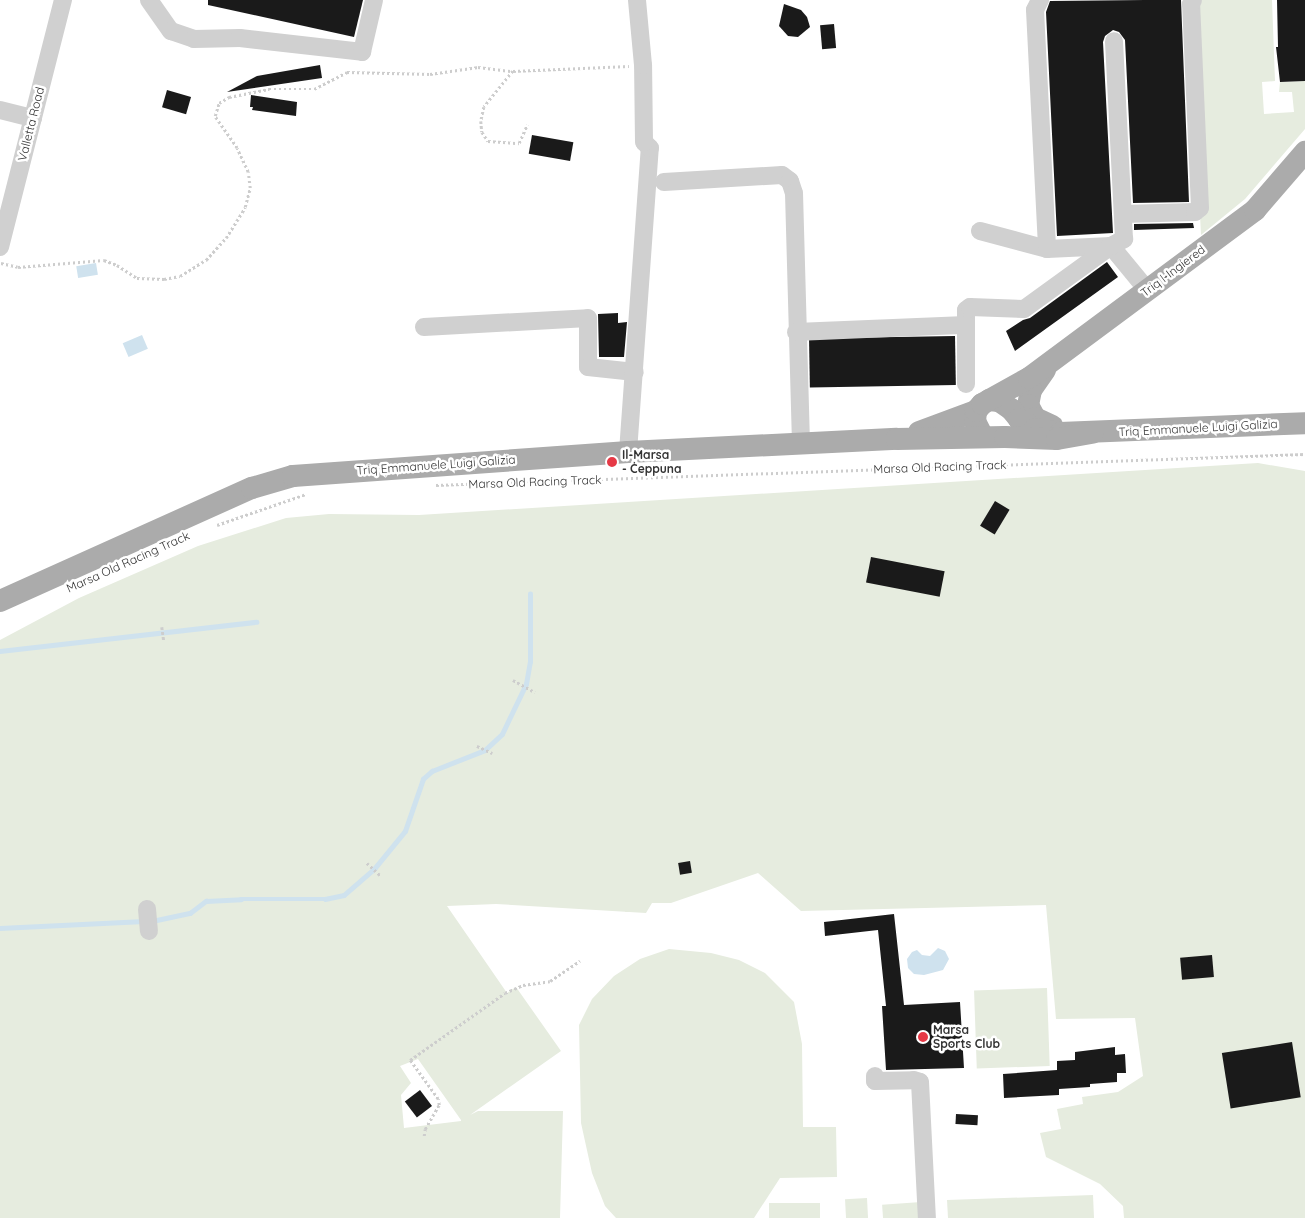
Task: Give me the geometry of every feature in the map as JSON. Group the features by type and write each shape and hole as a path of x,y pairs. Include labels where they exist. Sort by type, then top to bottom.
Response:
{"main road":[{"name":"Triq l-Ingiered","path":"998,419 1029,378 1051,360 1148,291 1255,210 1305,152"},
{"path":"1051,360 1031,390 1028,404 1035,418 1049,426 1135,430"},
{"name":"Triq Emmanuele Luigi Galizia","path":"1,600 243,492 278,479 319,473 628,452 897,439 998,419 1057,439 1092,433 1135,430 1305,423"}],"street":[{"name":"Valletta Road","path":"0,247 6,197 33,118 63,0"},
{"path":"149,0 171,31 194,39 240,38 362,52 374,0"},
{"path":"628,452 650,148 644,142 643,65 638,0"},
{"path":"1040,0 1035,10 1047,249"},
{"path":"1124,214 1195,212 1200,208 1191,4 1193,0"},
{"path":"966,384 966,310 970,307 1024,309 1111,246 1124,239 1114,41"},
{"path":"0,110 33,118"},
{"path":"664,182 782,175 790,181 794,193 796,332 801,444"},
{"path":"980,231 1047,249 1111,246"},
{"path":"1111,246 1148,291"},
{"path":"424,327 588,318 588,367 635,372"},
{"path":"796,332 966,325"},
{"path":"147,909 149,931"},
{"path":"875,1076 875,1081 914,1080 920,1082 927,1218"}],"path":[{"path":"0,263 18,267 104,260 117,264 137,278 164,279 180,276 206,260 226,238 244,207 250,188 248,172 236,148 215,116 219,103 224,100 269,89 314,89 347,72 430,74 478,67 513,70 643,65"},
{"path":"513,70 484,107 480,121 482,132 488,141 519,143 527,125"},
{"name":"Marsa Old Racing Track","path":"427,486 1305,454"},
{"path":"209,527 309,492"},
{"path":"162,627 164,641"},
{"path":"513,680 534,692"},
{"path":"476,746 492,754"},
{"path":"366,863 380,875"},
{"path":"424,1136 425,1129 439,1105 438,1099 410,1060 505,993 523,985 550,981 580,961"}],"shaded area":[{"path":"1199,0 1272,0 1275,81 1262,82 1264,114 1294,112 1292,92 1279,92 1280,82 1305,81 1305,129 1245,199 1201,235 1200,215 1206,214 1196,5"},
{"path":"1258,463 1305,471 1305,1218 1124,1218 1123,1206 1100,1184 1046,1157 1040,1133 1061,1129 1057,1109 1083,1104 1082,1097 1118,1092 1143,1076 1135,1018 1056,1019 1046,905 801,911 758,873 671,903 652,903 646,913 496,904 447,906 507,993 516,987 561,1051 470,1115 478,1111 563,1111 560,1218 0,1218 0,640 79,598 198,546 286,518 329,514 419,515","holes":["418,1059 461,1120 404,1128 401,1095 411,1083 400,1066"]},
{"path":"669,949 711,953 739,960 765,973 794,1002 802,1044 803,1127 836,1127 837,1177 780,1178 754,1218 616,1218 605,1206 592,1173 581,1123 579,1025 592,999 614,976 640,959"},
{"path":"1047,988 1050,1066 977,1069 974,991"},
{"path":"1093,1195 1094,1218 948,1218 947,1200"},
{"path":"867,1198 868,1218 846,1218 845,1199"},
{"path":"921,1202 922,1218 883,1218 882,1205"},
{"path":"769,1203 820,1203 820,1218 769,1218"}],"water":[{"path":"96,263 98,275 78,278 76,266"},
{"path":"142,335 148,349 129,357 123,343"},
{"path":"938,948 945,951 949,959 943,970 924,975 914,974 908,968 907,959 912,952 917,950 922,955 930,956"}],"building":[{"path":"208,0 363,0 354,37 208,5"},
{"path":"1181,0 1189,202 1133,203 1125,40 1119,32 1113,30 1105,36 1103,42 1113,233 1057,236 1046,12 1050,1"},
{"path":"1277,0 1305,0 1305,81 1280,82 1276,47 1278,47"},
{"path":"784,4 801,10 807,17 810,27 798,37 788,36 779,26"},
{"path":"834,24 836,48 822,49 820,25"},
{"path":"320,65 322,78 227,92 257,76"},
{"path":"167,90 191,97 186,114 162,107"},
{"path":"251,95 297,102 296,116 252,110 253,107 250,107"},
{"path":"532,135 573,142 570,161 529,154"},
{"path":"1193,223 1194,228 1134,230 1134,224"},
{"path":"1107,262 1118,277 1015,351 1006,331 1023,320 1030,318"},
{"path":"618,313 618,323 627,322 624,357 599,357 598,314"},
{"path":"955,336 956,385 810,388 809,339"},
{"path":"995,501 1010,510 995,535 980,526"},
{"path":"871,557 945,571 940,597 866,583"},
{"path":"690,861 692,873 680,875 678,863"},
{"name":"Marsa Sports Club","path":"894,914 904,1005 960,1002 964,1068 886,1070 882,1006 886,1006 878,930 825,936 824,922"},
{"path":"1212,955 1214,977 1182,980 1180,958"},
{"path":"1292,1042 1301,1097 1231,1108 1222,1053"},
{"path":"1115,1047 1115,1055 1125,1054 1126,1073 1117,1073 1117,1082 1090,1084 1090,1087 1059,1089 1059,1095 1004,1098 1003,1074 1057,1070 1057,1061 1075,1060 1075,1052"},
{"path":"420,1090 432,1106 417,1117 405,1101"},
{"path":"956,1114 978,1115 977,1125 955,1124"}],"waterway":[{"path":"152,921 190,913 206,901 325,899 344,895 374,869 405,831 423,779 432,771 485,750 502,734 526,684 530,662 530,594"},
{"path":"0,651 256,622"},
{"path":"0,928 144,921"}],"place":[{"name":"Il-Marsa - Ċeppuna","path":"612,462"},
{"name":"Marsa Sports Club","path":"923,1037"}]}
